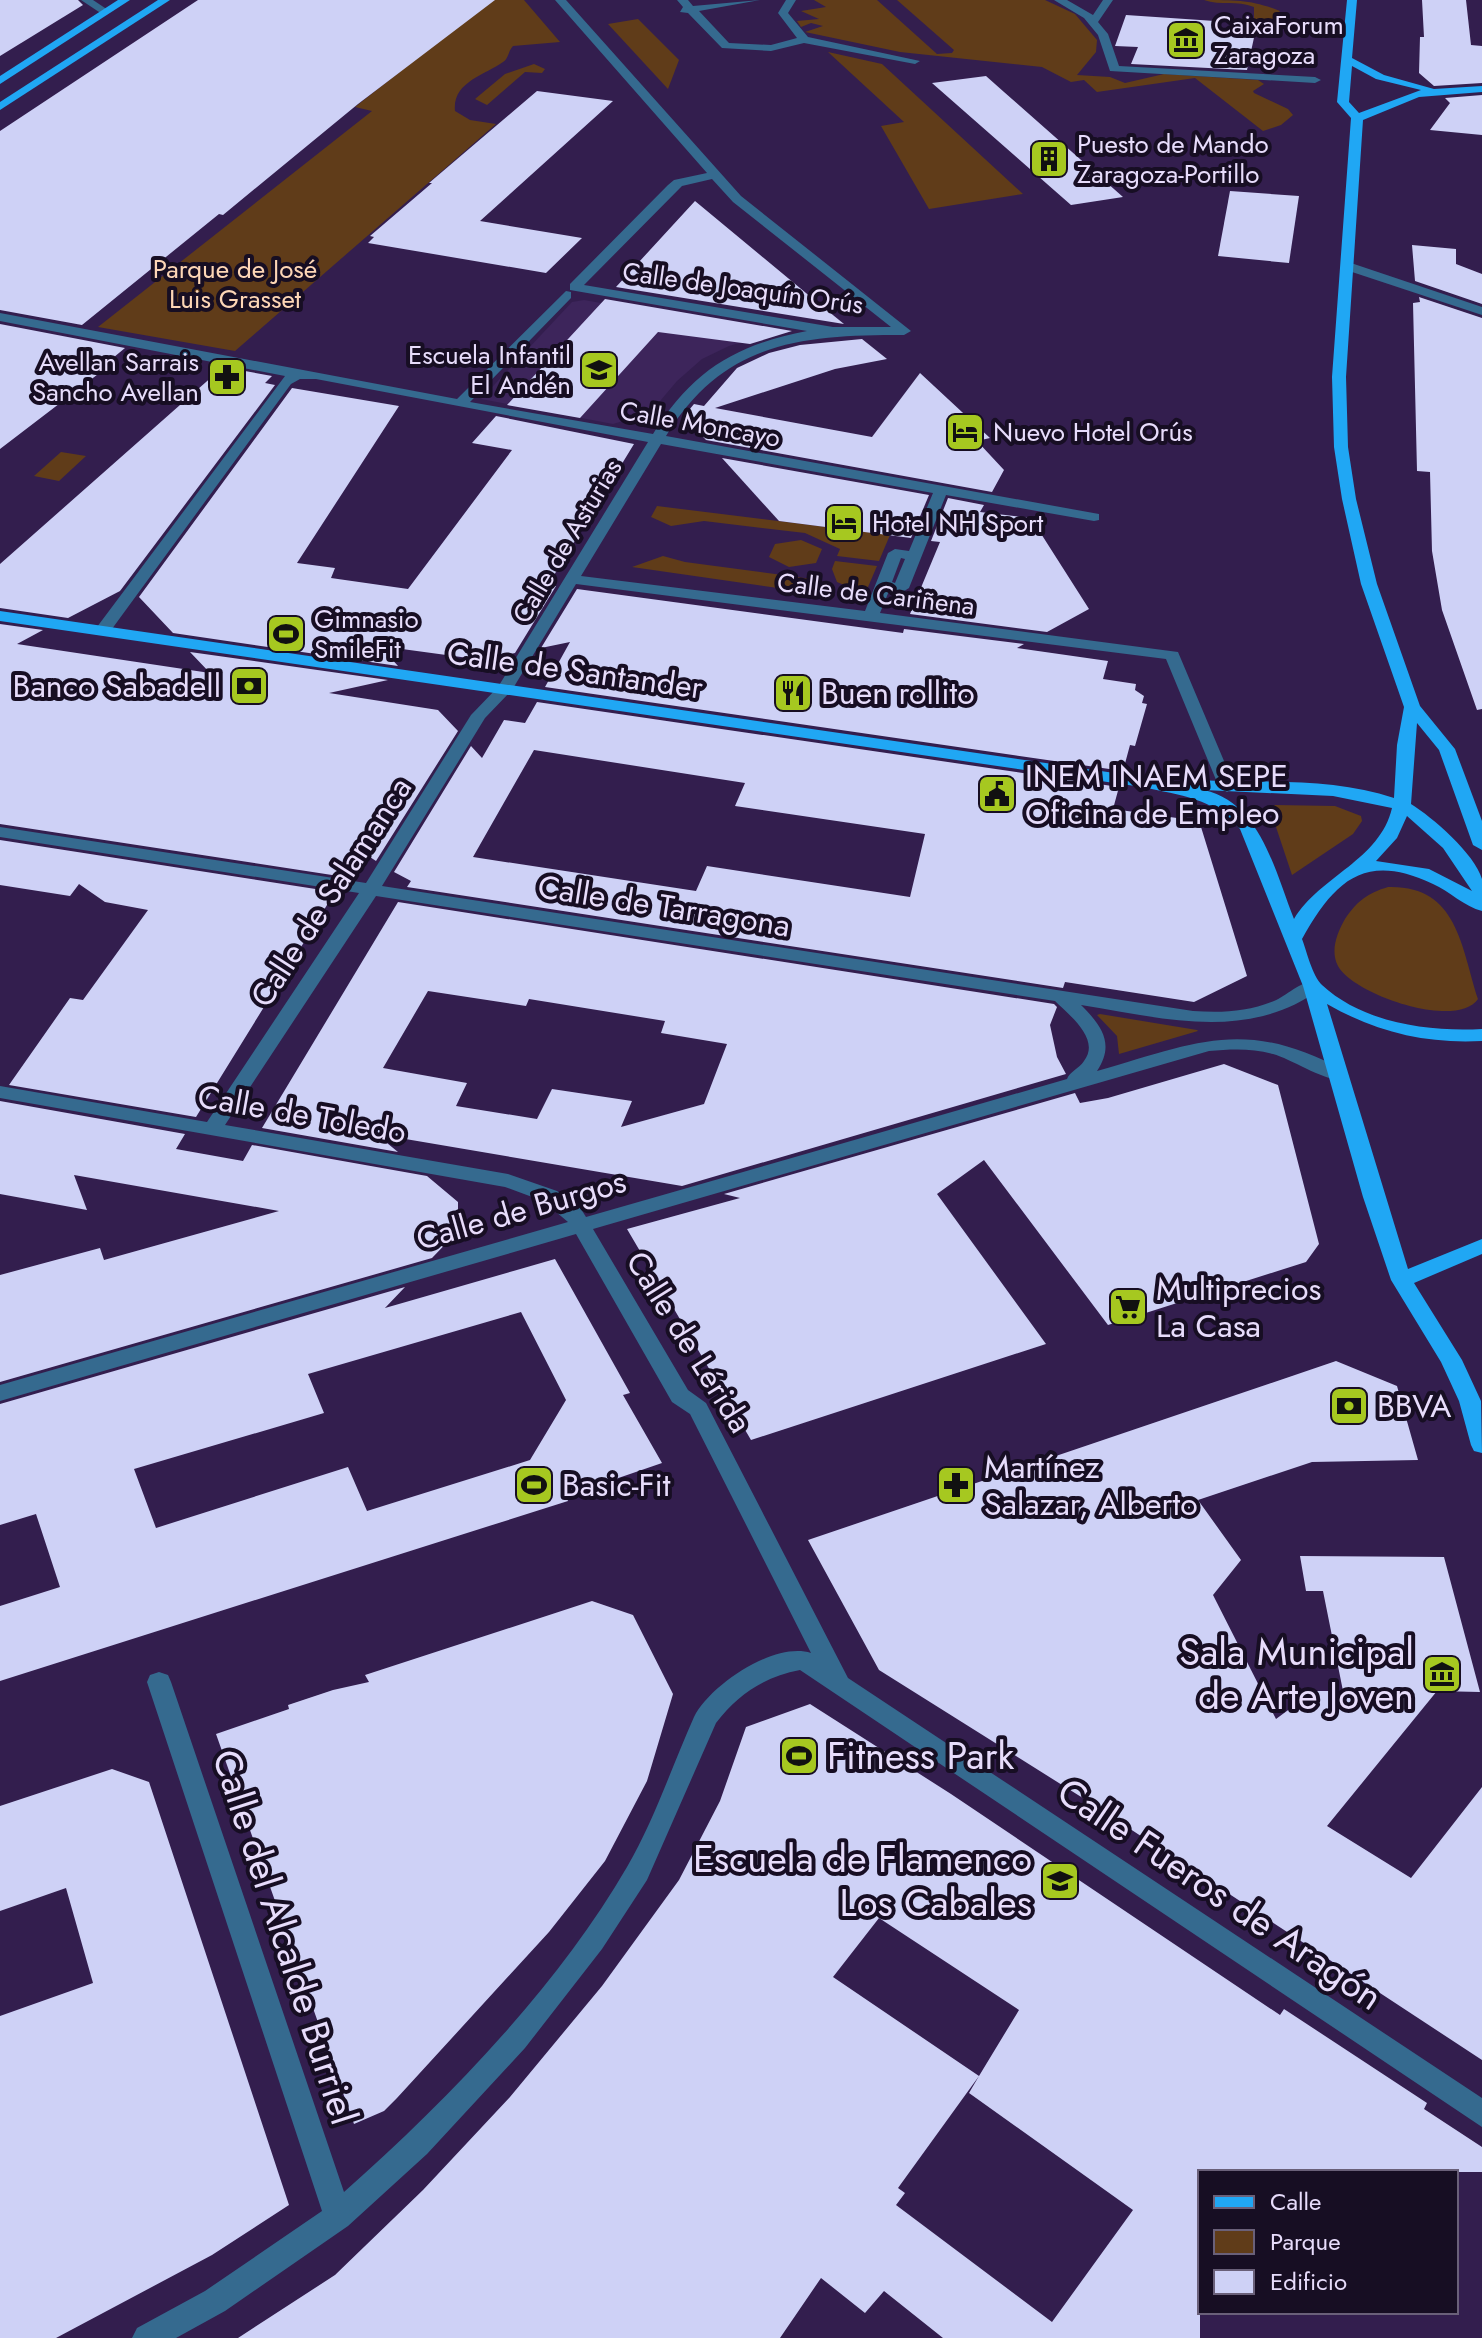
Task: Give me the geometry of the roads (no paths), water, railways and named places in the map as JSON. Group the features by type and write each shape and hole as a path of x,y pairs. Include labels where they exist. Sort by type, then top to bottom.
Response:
{"main road":[{"path":"0,81 125,0"},
{"path":"0,107 165,0"},
{"path":"1352,0 1343,102 1357,118 1339,377 1347,487 1369,584 1412,707 1447,749 1482,845"},
{"path":"1347,59 1380,77 1439,91"},
{"path":"1357,118 1396,101 1439,91 1482,89"},
{"name":"Calle de Santander","path":"0,616 1142,782 1197,792 1223,804 1248,828 1295,936 1401,1280 1451,1360 1470,1401 1482,1445"},
{"path":"1295,936 1318,897 1386,841 1401,806 1405,747 1412,707"},
{"name":"Calle de Santander","path":"1142,782 1354,794 1401,806 1435,830 1461,857 1482,893"},
{"path":"1348,871 1378,865 1414,870 1442,880 1482,906"},
{"path":"1312,986 1355,1013 1402,1030 1449,1037 1482,1035"},
{"path":"1401,1280 1482,1246"}],"street":[{"path":"86,0 106,12"},
{"path":"460,404 672,188 678,183 713,175 560,0"},
{"path":"679,5 693,8 755,0"},
{"path":"791,0 783,13 804,40"},
{"path":"1059,0 1093,22 1103,34 1114,69 1315,80"},
{"path":"1093,22 1108,0"},
{"path":"693,8 726,46 771,48 804,40 915,61"},
{"name":"Calle de Joaquín Orús","path":"570,291 833,331 904,331 755,215 713,175"},
{"path":"1347,266 1482,311"},
{"name":"Calle Moncayo","path":"0,317 298,375 316,375 940,492 1094,517"},
{"name":"Calle de Asturias","path":"504,690 656,440 698,381 720,364 762,345 801,334 833,331"},
{"path":"103,630 286,381 298,375"},
{"path":"870,618 895,553 914,556 940,492"},
{"name":"Calle de Cariñena","path":"573,579 1172,655 1227,787"},
{"name":"Calle de Salamanca","path":"212,1129 368,892 479,715 504,690"},
{"name":"Calle de Tarragona","path":"0,832 368,892 1061,997 1233,1020 1283,1005 1312,986"},
{"name":"Calle de Burgos","path":"1058,1087 1095,1065 1099,1053 1087,1020 1061,997"},
{"name":"Calle de Burgos","path":"0,1393 1208,1045 1235,1042 1276,1045 1338,1075"},
{"name":"Calle de Toledo","path":"0,1092 508,1181 565,1205 579,1224"},
{"name":"Calle de Lérida","path":"579,1224 680,1396 698,1409 744,1494"},
{"name":"Calle Fueros de Aragón","path":"744,1494 837,1681"},
{"name":"Calle Fueros de Aragón","path":"338,2216 417,2145 515,2039 593,1941 638,1872 706,1717 717,1702 754,1673 804,1660 1482,2114"},
{"name":"Calle del Alcalde Burriel","path":"159,1682 338,2216"},
{"path":"147,2338 215,2301 338,2216"}],"place":[{"name":"CaixaForum Zaragoza","path":"1186,40"},
{"name":"Puesto de Mando Zaragoza-Portillo","path":"1049,159"},
{"name":"Escuela Infantil El Andén","path":"599,370"},
{"name":"Avellan Sarrais Sancho Avellan","path":"227,377"},
{"name":"Nuevo Hotel Orús","path":"965,432"},
{"name":"Hotel NH Sport","path":"844,523"},
{"name":"Gimnasio SmileFit","path":"286,634"},
{"name":"Banco Sabadell","path":"249,686"},
{"name":"Buen rollito","path":"793,693"},
{"name":"INEM INAEM SEPE Oficina de Empleo","path":"997,794"},
{"name":"Multiprecios La Casa","path":"1128,1307"},
{"name":"BBVA","path":"1349,1406"},
{"name":"Basic-Fit","path":"534,1485"},
{"name":"Martínez Salazar, Alberto","path":"956,1485"},
{"name":"Sala Municipal de Arte Joven","path":"1442,1674"},
{"name":"Fitness Park","path":"799,1756"},
{"name":"Escuela de Flamenco Los Cabales","path":"1060,1881"}],"park label":[{"name":"Parque de José Luis Grasset","path":"235,284"}]}
